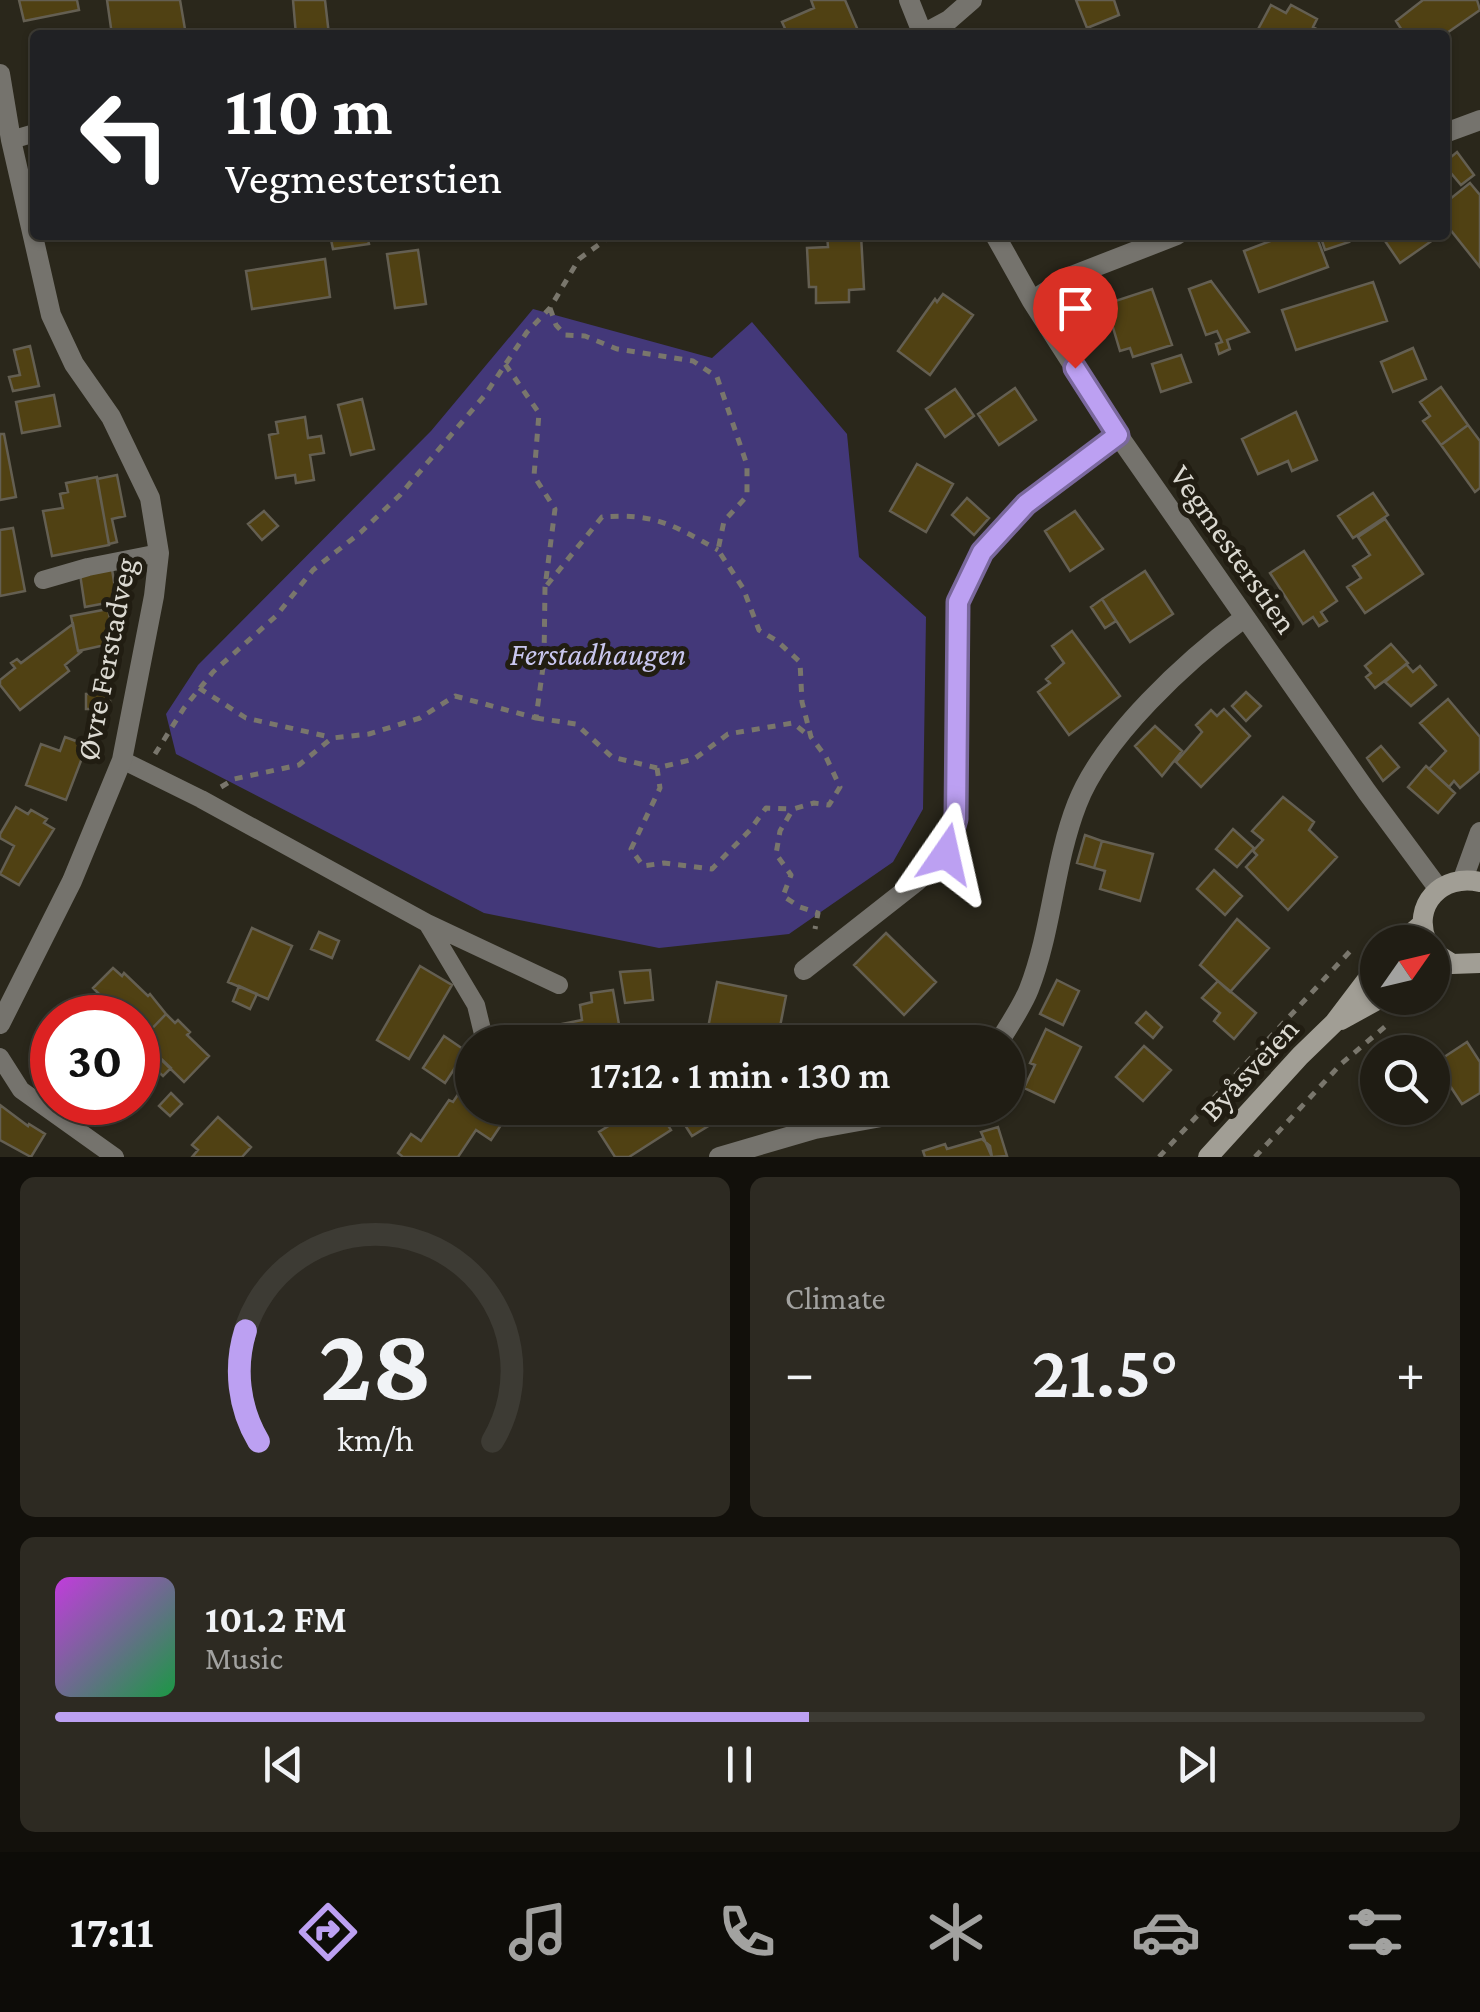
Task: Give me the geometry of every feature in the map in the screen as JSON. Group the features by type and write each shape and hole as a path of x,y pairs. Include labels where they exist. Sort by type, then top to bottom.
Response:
{"main road":[{"path":"1424,925 1423,910 1438,888 1475,880"},
{"path":"1450,967 1480,964"},
{"name":"Byåsveien","path":"1208,1157 1334,1023 1360,989"},
{"name":"Byåsveien","path":"1334,1023 1360,1009"}],"street":[{"path":"909,0 921,30"},
{"path":"930,30 972,0"},
{"name":"Øvre Ferstadveg","path":"0,74 30,223"},
{"path":"1450,132 1480,120"},
{"name":"Øvre Ferstadveg","path":"0,1024 72,881 122,760 159,554 150,498 111,417 74,364 51,315 34,240"},
{"name":"Vegmesterstien","path":"998,240 1118,435 1412,857 1438,888"},
{"path":"1032,301 1069,276 1164,240"},
{"path":"812,963 946,854 956,819 958,602 982,552 1026,504 1118,435"},
{"path":"1009,1025 1029,989 1076,805 1099,758 1167,685 1244,618"},
{"path":"1475,880 1480,832"},
{"path":"719,1157 837,1125"}],"lane":[{"path":"11,140 30,134"},
{"path":"44,580 159,554"},
{"path":"122,760 427,922 559,985"},
{"path":"427,922 476,1006 481,1025"},
{"path":"0,1058 21,1090 115,1157"}],"path":[{"path":"122,760 156,754 199,688 276,616 313,570 400,495 486,394 504,364 550,308 579,259 605,240"},
{"path":"550,308 565,335 585,336 617,349 693,361 718,377 747,465 746,496 724,521 718,550"},
{"path":"504,364 539,414 534,476 554,508 544,660 536,718"},
{"path":"546,588 602,517 634,515 672,525 718,550 743,588 759,630 800,662 802,702 812,738"},
{"path":"199,688 246,718 332,738 369,734 420,718 455,696 536,718 576,724 612,757 657,768 694,759 728,734 793,723 812,738 826,757 840,787 829,805 766,808 712,869 664,863 643,866 631,849 660,788 657,768"},
{"path":"200,799 234,779 299,765 332,738"},
{"path":"793,809 780,831 776,854 790,875 783,896 818,913 817,925 805,947 812,963"},
{"path":"1158,1157 1354,948"},
{"path":"1255,1157 1340,1064 1397,1017"}],"green space":[{"name":"Ferstadhaugen","path":"533,309 712,358 752,322 847,434 859,557 926,617 923,809 893,862 789,934 659,948 484,913 176,754 166,714 198,665 431,431"}],"building":[{"path":"19,0 77,0 79,10 24,21"},
{"path":"107,0 180,0 185,30 111,30"},
{"path":"293,0 325,0 328,30 296,30"},
{"path":"811,0 845,0 857,28 786,30 782,22 814,8"},
{"path":"1076,0 1114,0 1119,15 1087,28"},
{"path":"1423,0 1477,0 1480,10 1450,31 1402,30 1396,21"},
{"path":"1271,5 1286,13 1291,5 1317,19 1313,27 1319,30 1258,30"},
{"path":"1457,152 1474,175 1461,185 1450,172 1450,158"},
{"path":"1470,183 1480,195 1480,267 1450,229 1450,199"},
{"path":"331,240 368,240 369,244 333,249"},
{"path":"827,240 861,240 864,289 849,290 849,302 816,303 816,287 809,287 807,248 828,247"},
{"path":"1273,240 1318,240 1328,267 1259,292 1244,251"},
{"path":"1322,240 1349,242 1325,250"},
{"path":"1384,240 1433,240 1400,263"},
{"path":"418,250 426,304 395,308 387,254"},
{"path":"325,259 330,297 252,309 246,271"},
{"path":"1211,281 1249,332 1227,340 1230,349 1219,354 1216,344 1222,342 1217,331 1206,335 1189,289"},
{"path":"1373,282 1387,321 1296,350 1282,310"},
{"path":"1152,289 1172,345 1133,357 1130,348 1120,351 1106,304"},
{"path":"943,294 973,315 930,375 898,351 935,299 937,302"},
{"path":"30,346 39,386 13,391 9,377 20,375 14,350"},
{"path":"1413,348 1426,379 1393,392 1381,362"},
{"path":"1181,355 1191,382 1161,392 1152,364"},
{"path":"1441,387 1468,425 1441,445 1423,421 1430,416 1420,402"},
{"path":"1015,388 1036,420 999,445 978,414"},
{"path":"955,389 974,416 945,437 926,409"},
{"path":"54,395 60,426 22,433 16,402"},
{"path":"362,399 374,449 351,455 338,405"},
{"path":"1296,412 1317,460 1292,471 1288,461 1258,474 1242,439"},
{"path":"305,417 308,438 321,436 324,453 310,455 314,480 296,483 295,475 276,478 269,435 278,433 276,422"},
{"path":"1468,425 1480,441 1480,488 1475,492 1441,445"},
{"path":"0,434 4,434 16,497 0,500"},
{"path":"917,464 953,484 926,532 890,511"},
{"path":"117,475 125,516 112,519 117,542 109,544 97,479"},
{"path":"97,477 109,545 52,556 43,511 63,508 60,494 68,492 66,483"},
{"path":"1373,493 1388,515 1353,538 1338,516"},
{"path":"967,498 989,518 974,535 952,515"},
{"path":"264,511 278,526 262,540 248,524"},
{"path":"1075,511 1103,549 1070,571 1045,531"},
{"path":"1385,519 1423,574 1365,613 1347,587 1361,578 1353,566 1370,555 1358,537"},
{"path":"13,528 25,591 0,596 0,530"},
{"path":"1304,551 1337,601 1321,612 1327,621 1319,626 1313,617 1303,624 1270,573"},
{"path":"112,569 117,601 85,607 80,574"},
{"path":"1145,571 1173,614 1130,642 1102,599"},
{"path":"1102,599 1116,621 1105,628 1091,607"},
{"path":"108,609 114,637 104,639 105,645 78,651 71,616"},
{"path":"73,624 81,652 65,665 69,671 20,710 0,680 15,668 11,663 17,659 21,663"},
{"path":"1072,631 1120,696 1069,735 1038,692 1064,663 1052,646"},
{"path":"1391,644 1408,663 1375,688 1366,677 1371,673 1365,666"},
{"path":"1406,664 1413,672 1420,666 1436,685 1411,706 1385,682"},
{"path":"1246,692 1261,706 1246,721 1232,706"},
{"path":"110,693 110,709 86,709 86,694"},
{"path":"1448,699 1480,737 1480,771 1460,788 1454,781 1449,787 1429,769 1446,751 1420,723"},
{"path":"1224,709 1250,736 1201,787 1176,762 1202,732 1196,725 1211,710 1217,716"},
{"path":"1155,726 1182,751 1162,776 1135,746"},
{"path":"65,737 87,745 66,800 26,785 41,744 60,751"},
{"path":"1381,746 1399,767 1383,781 1367,758"},
{"path":"1426,766 1455,793 1438,813 1408,787"},
{"path":"1283,797 1314,822 1309,830 1337,857 1288,910 1246,867 1263,840 1252,831"},
{"path":"16,807 47,819 44,823 54,829 19,885 0,874 14,846 0,838 0,834"},
{"path":"1233,829 1254,848 1237,867 1216,849"},
{"path":"1085,835 1102,841 1094,868 1077,863"},
{"path":"1102,841 1153,854 1140,901 1100,889 1105,871 1094,868"},
{"path":"1214,870 1242,896 1225,915 1197,889"},
{"path":"1237,919 1269,948 1230,992 1200,965"},
{"path":"252,928 292,946 268,999 228,982"},
{"path":"319,932 339,941 332,958 311,949"},
{"path":"886,933 936,982 904,1015 854,965"},
{"path":"420,966 452,985 409,1059 377,1040"},
{"path":"113,968 147,995 100,995 93,988"},
{"path":"650,970 653,1000 625,1003 620,972"},
{"path":"1057,980 1079,991 1063,1025 1040,1014"},
{"path":"1218,981 1256,1013 1234,1039 1214,1021 1220,1013 1202,998"},
{"path":"717,982 786,996 780,1025 709,1025"},
{"path":"239,986 257,994 250,1009 233,1001"},
{"path":"613,990 619,1025 562,1025 582,1020 580,1005 592,1002 591,993"},
{"path":"1146,1012 1162,1027 1153,1038 1136,1023"},
{"path":"166,1014 175,1023 178,1020 209,1056 184,1082 160,1059 160,1020"},
{"path":"1046,1029 1081,1047 1054,1102 1025,1088 1035,1065 1030,1063"},
{"path":"444,1036 455,1044 455,1068 445,1083 423,1068"},
{"path":"1467,1042 1480,1062 1480,1093 1462,1104 1450,1086 1450,1053"},
{"path":"1144,1046 1171,1070 1143,1101 1116,1077"},
{"path":"160,1058 171,1068 163,1076 160,1073"},
{"path":"171,1093 182,1104 170,1116 160,1105"},
{"path":"455,1099 455,1125 501,1125 491,1140 476,1130 458,1157 403,1157 398,1153 411,1134 421,1141 449,1100"},
{"path":"0,1105 45,1134 31,1157 0,1140"},
{"path":"218,1117 251,1147 242,1157 192,1157 198,1150 192,1145"},
{"path":"610,1125 668,1125 671,1130 629,1157 615,1157 599,1132"},
{"path":"685,1125 710,1125 692,1136"},
{"path":"998,1127 1007,1156 992,1157 981,1132"},
{"path":"982,1139 990,1146 992,1157 925,1157 923,1151 945,1144 947,1149"}],"route":[{"path":"946,854 956,819 958,602 982,552 1026,504 1118,435 1075,368"}]}
